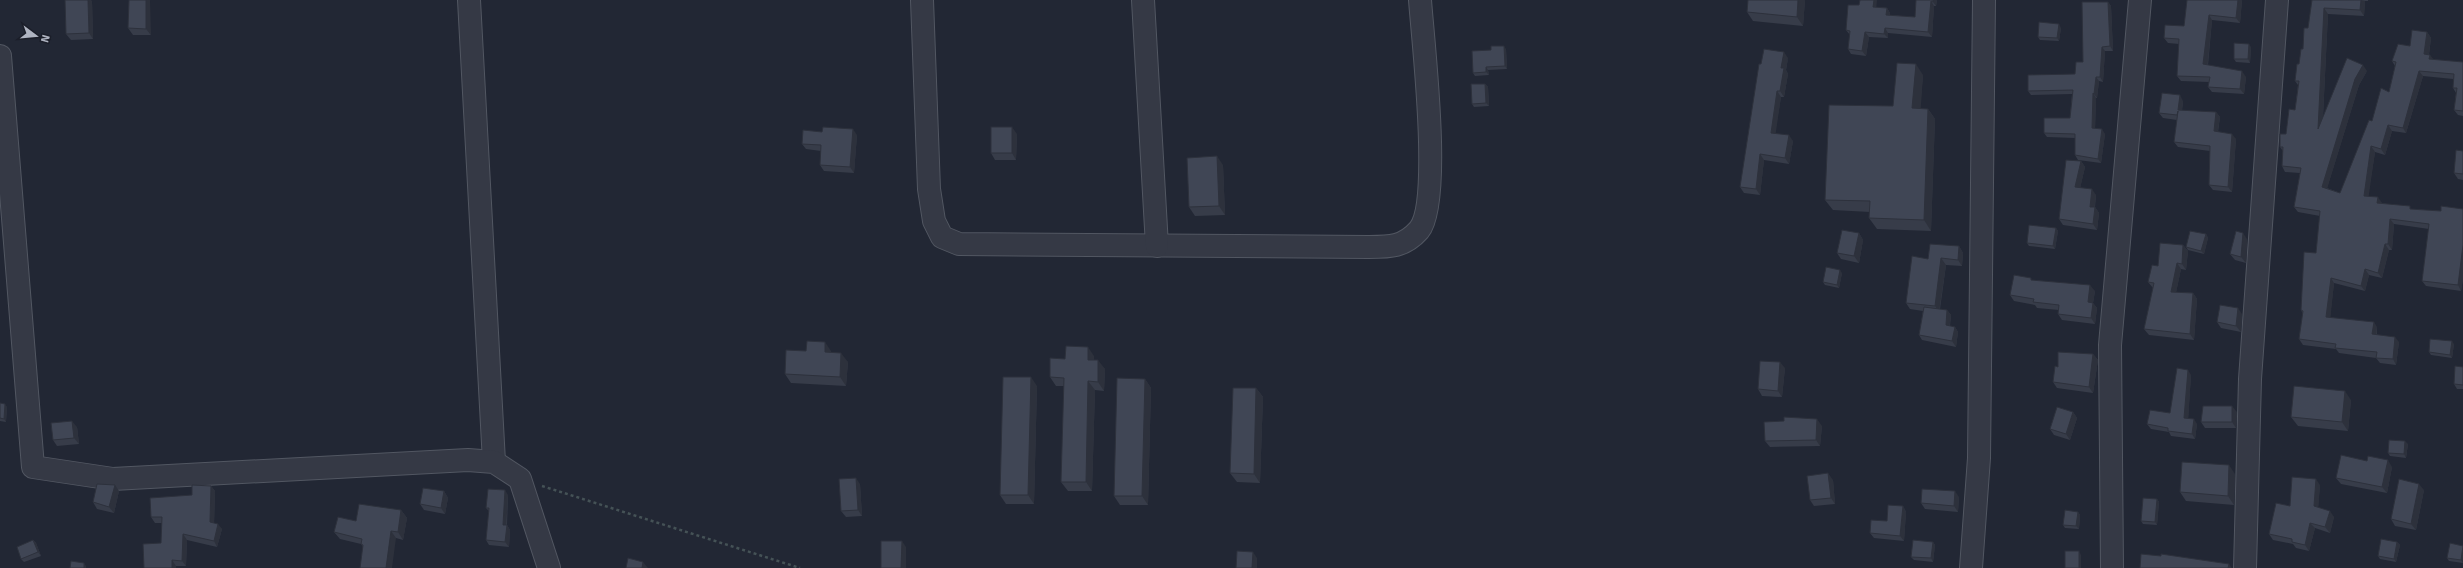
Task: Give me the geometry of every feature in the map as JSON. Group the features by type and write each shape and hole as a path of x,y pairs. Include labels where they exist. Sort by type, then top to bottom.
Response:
{"street":[{"path":"469,0 494,462"},
{"path":"922,0 929,189 934,221 942,237 959,244 1157,246 1396,246 1419,229 1430,198 1430,149 1420,0"},
{"path":"1143,0 1157,246"},
{"path":"1971,568 1979,458 1984,0"},
{"path":"2112,568 2110,345 2140,0"},
{"path":"2245,568 2250,379 2277,0"},
{"path":"0,56 33,467 113,479 468,460 494,462 520,479 549,568"}],"path":[{"path":"520,479 800,568"}],"building":[{"path":"65,0 88,0 89,33 66,34"},
{"path":"129,0 146,0 146,29 128,28"},
{"path":"1748,0 1798,0 1797,17 1747,12"},
{"path":"1860,0 1874,0 1873,7 1887,8 1886,15 1915,17 1916,0 1933,0 1933,2 1931,1 1928,32 1885,28 1884,34 1865,32 1862,51 1848,49 1850,31 1846,30 1848,5 1859,5"},
{"path":"2187,0 2238,0 2236,18 2209,15 2203,64 2242,71 2240,89 2208,87 2210,77 2177,76 2179,39 2164,38 2165,25 2184,26"},
{"path":"2312,0 2361,0 2360,10 2324,8 2318,129 2347,58 2363,65 2355,79 2322,187 2340,193 2369,120 2372,121 2381,88 2389,92 2396,62 2392,61 2398,44 2410,46 2412,30 2427,32 2424,54 2430,55 2429,59 2463,62 2463,111 2454,110 2457,88 2453,88 2454,74 2419,71 2403,128 2388,125 2381,149 2371,146 2364,196 2378,197 2377,203 2410,206 2410,209 2441,211 2441,206 2463,209 2463,245 2458,285 2422,281 2429,224 2390,219 2388,244 2385,244 2378,273 2365,269 2361,286 2331,278 2326,317 2374,322 2372,334 2395,337 2393,359 2376,358 2377,352 2335,348 2336,344 2299,339 2303,311 2301,310 2304,252 2316,253 2320,211 2294,207 2301,168 2282,166 2283,147 2280,147 2280,134 2286,134 2289,109 2295,110 2299,81 2295,81 2297,64 2299,64 2301,49 2303,49 2304,28 2308,28"},
{"path":"2082,2 2108,2 2110,46 2102,47 2100,77 2096,77 2094,94 2093,93 2092,128 2102,129 2098,159 2075,155 2075,134 2044,133 2044,118 2070,118 2073,90 2028,91 2028,75 2075,74 2076,62 2083,62"},
{"path":"2039,22 2059,24 2057,38 2038,37"},
{"path":"2234,43 2249,44 2248,59 2234,59"},
{"path":"1491,46 1504,46 1505,66 1486,67 1486,72 1473,73 1472,51 1491,50"},
{"path":"1764,49 1784,52 1781,68 1784,68 1780,91 1777,91 1771,133 1789,135 1785,158 1760,154 1756,189 1740,187 1759,64 1761,64"},
{"path":"1897,63 1916,64 1912,108 1928,109 1924,220 1869,218 1870,201 1825,200 1829,105 1893,106"},
{"path":"1471,84 1485,84 1486,103 1472,104"},
{"path":"2162,93 2180,95 2178,110 2216,112 2214,131 2232,134 2228,187 2209,185 2210,146 2174,142 2178,111 2177,115 2159,113"},
{"path":"823,127 853,129 850,167 820,165 821,145 802,144 803,130 822,132"},
{"path":"991,127 1012,127 1012,153 991,153"},
{"path":"2456,150 2463,151 2463,174 2454,173"},
{"path":"1217,156 1219,206 1189,207 1187,158"},
{"path":"2066,160 2081,161 2075,187 2092,189 2090,207 2095,207 2093,224 2059,219"},
{"path":"2029,225 2056,228 2053,246 2027,243"},
{"path":"1842,230 1859,233 1854,256 1837,253"},
{"path":"2190,231 2206,234 2201,251 2186,247"},
{"path":"2236,231 2243,233 2241,257 2230,254"},
{"path":"2160,243 2183,245 2182,264 2177,263 2171,292 2193,293 2190,334 2144,329 2154,283 2148,282 2152,265 2158,266"},
{"path":"1930,244 1959,246 1958,260 1941,258 1935,306 1906,303 1912,256 1928,259"},
{"path":"1826,267 1840,270 1837,285 1823,282"},
{"path":"2014,275 2031,278 2031,280 2090,285 2088,302 2093,303 2091,318 2058,314 2059,305 2033,302 2034,299 2010,295"},
{"path":"2220,305 2238,308 2236,326 2217,322"},
{"path":"1924,307 1947,310 1946,325 1955,327 1952,341 1919,335"},
{"path":"2430,339 2452,341 2450,355 2429,352"},
{"path":"807,341 825,342 825,352 841,353 840,377 785,374 786,350 806,351"},
{"path":"1066,346 1088,347 1088,360 1098,360 1098,382 1088,381 1086,482 1061,482 1064,378 1050,377 1050,358 1065,359"},
{"path":"2058,352 2093,354 2089,387 2053,382 2055,366 2058,367"},
{"path":"1760,361 1780,362 1778,391 1758,389"},
{"path":"2455,366 2463,367 2463,385 2454,384"},
{"path":"2177,368 2188,370 2184,418 2194,419 2192,434 2168,431 2168,428 2147,424 2150,410 2170,413"},
{"path":"1003,377 1031,377 1028,495 1000,495"},
{"path":"1117,378 1145,379 1142,496 1114,496"},
{"path":"2294,386 2345,391 2342,422 2291,417"},
{"path":"1233,388 1256,388 1254,474 1230,473"},
{"path":"0,403 5,404 4,419 0,418"},
{"path":"2203,406 2232,406 2232,422 2201,422"},
{"path":"2057,407 2073,412 2066,434 2050,429"},
{"path":"1784,417 1817,419 1816,440 1765,441 1764,422 1784,421"},
{"path":"72,421 74,438 53,440 51,423"},
{"path":"2389,440 2405,441 2404,454 2388,453"},
{"path":"2341,455 2367,461 2368,456 2388,460 2382,487 2336,478"},
{"path":"2182,462 2229,465 2228,496 2180,492"},
{"path":"1828,473 1831,498 1810,500 1807,476"},
{"path":"2292,477 2316,479 2314,506 2330,511 2325,527 2310,523 2305,545 2292,542 2292,539 2269,534 2276,503 2290,506"},
{"path":"856,478 858,510 841,511 839,479"},
{"path":"2399,479 2419,484 2411,524 2391,519"},
{"path":"97,484 115,485 109,507 93,502"},
{"path":"192,485 211,486 210,522 218,524 214,541 183,534 182,561 172,560 172,568 144,568 143,544 161,543 162,517 151,517 150,498 192,495"},
{"path":"423,488 444,491 441,508 420,504"},
{"path":"488,489 505,490 503,525 507,525 505,542 486,540 489,508 486,508"},
{"path":"1922,489 1955,491 1954,506 1921,503"},
{"path":"2143,498 2157,499 2155,522 2141,521"},
{"path":"359,504 401,510 398,532 391,531 386,568 360,568 363,545 361,544 362,539 334,532 338,517 356,521"},
{"path":"1888,505 1903,506 1900,536 1870,533 1871,520 1887,521"},
{"path":"2065,510 2078,512 2076,526 2063,525"},
{"path":"2381,539 2397,542 2394,559 2378,556"},
{"path":"33,540 38,552 21,559 17,547"},
{"path":"1913,540 1933,542 1931,558 1911,557"},
{"path":"881,541 902,541 901,568 881,568"},
{"path":"2450,543 2463,546 2461,560 2447,558"},
{"path":"1237,551 1253,552 1252,568 1236,568"},
{"path":"2065,551 2079,551 2079,568 2065,568"},
{"path":"2141,554 2161,556 2161,554 2229,564 2228,568 2140,568"},
{"path":"628,558 643,562 642,568 626,568"},
{"path":"71,561 84,563 84,568 70,568"}]}
